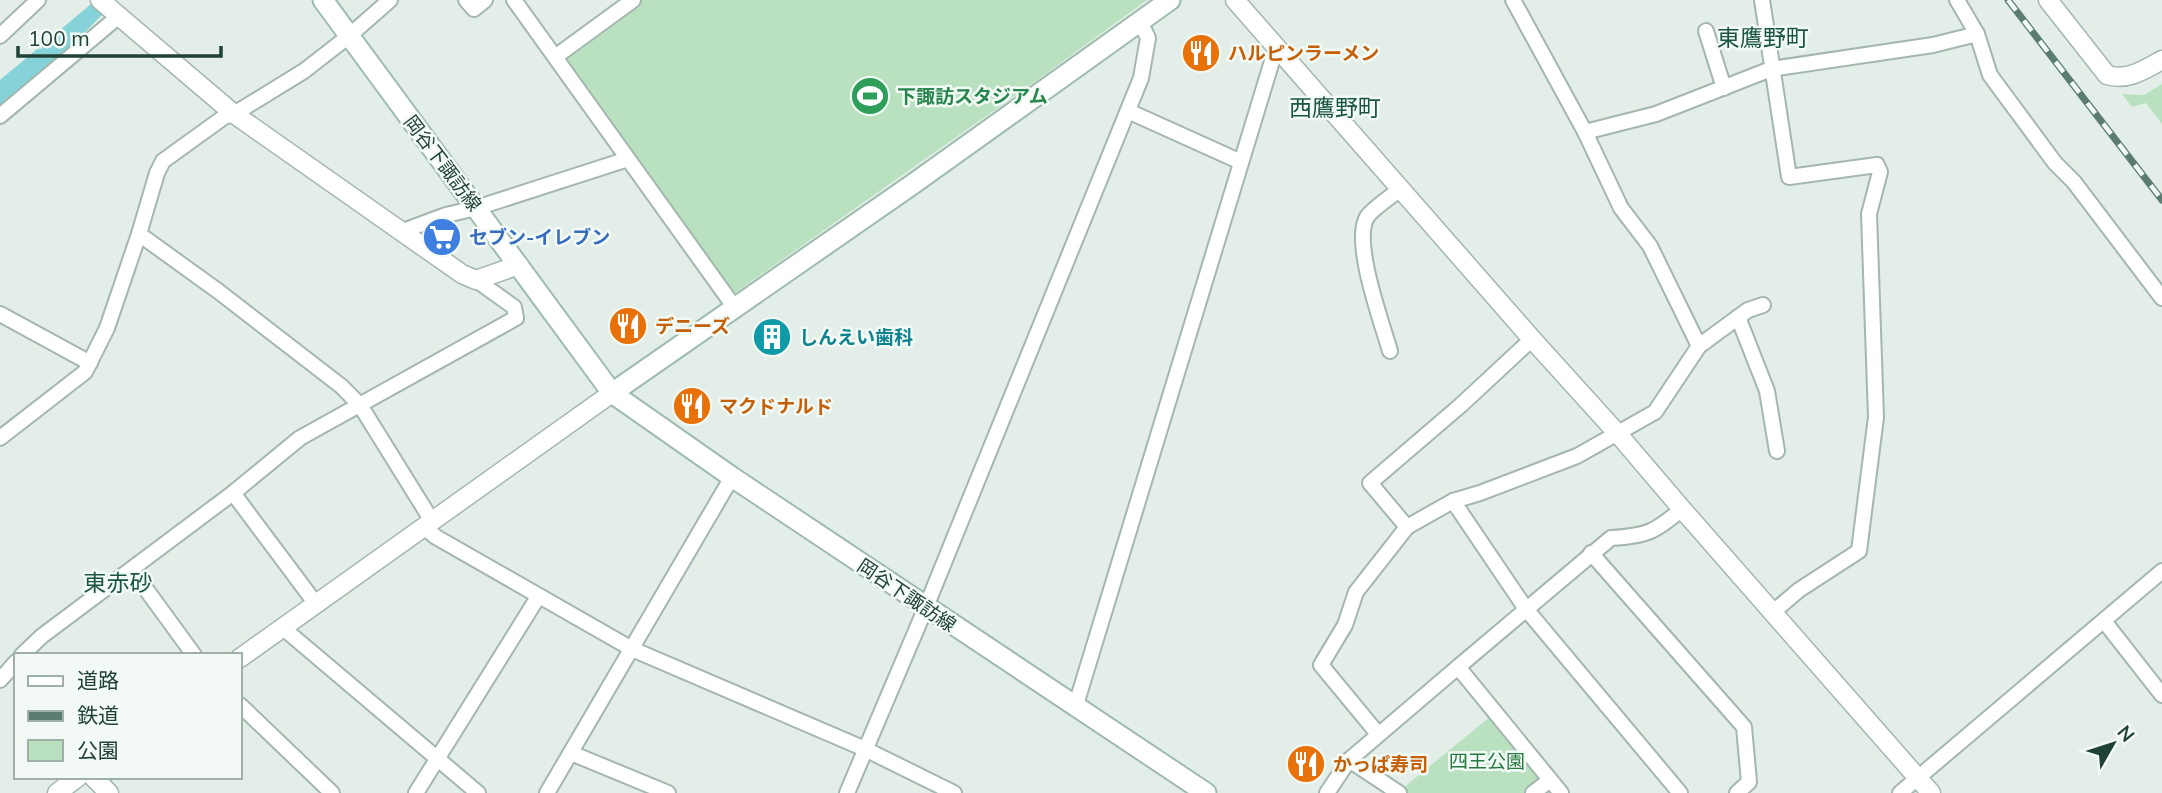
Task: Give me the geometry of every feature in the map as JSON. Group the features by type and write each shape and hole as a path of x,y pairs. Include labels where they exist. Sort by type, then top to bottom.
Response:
{"main road":[{"name":"岡谷下諏訪線","path":"323,0 612,393 1075,708 1206,793"},
{"path":"612,393 1170,0"}],"street":[{"path":"0,36 38,0"},
{"path":"0,438 78,379 90,363 107,328 163,161 225,117 304,71 390,0"},
{"path":"466,0 474,9 485,0"},
{"path":"514,0 735,308"},
{"path":"555,57 633,0"},
{"path":"1235,0 1931,793"},
{"path":"1513,0 1585,132 1621,208 1650,246 1699,345"},
{"path":"1762,0 1789,177 1877,165 1880,172 1870,214 1876,417 1859,551 1799,590 1772,613"},
{"path":"1957,0 1977,34 1990,75 2055,163 2074,182 2162,298"},
{"path":"2048,0 2107,75 2117,78 2130,76 2162,60"},
{"path":"0,116 110,8 234,114 462,274 476,280 514,307 516,318 300,438 233,493 42,636 24,653"},
{"path":"848,793 1141,78 1148,38 1140,21"},
{"path":"1706,31 1724,89"},
{"path":"1585,132 1656,114 1771,69 1933,45 1977,34"},
{"path":"1075,708 1276,48"},
{"path":"1128,111 1241,162"},
{"path":"403,231 446,215 476,208 628,159"},
{"path":"1390,351 1366,269 1362,239 1367,218 1400,189"},
{"path":"139,234 341,386 360,405 436,537 632,649 864,749 954,793"},
{"path":"476,280 519,265"},
{"path":"1378,734 1321,665 1345,625 1356,592 1407,527 1454,500 1480,494 1577,456 1655,412 1699,345 1748,310 1763,305"},
{"path":"0,314 90,363"},
{"path":"1738,317 1767,391 1777,451"},
{"path":"1407,527 1370,482 1532,340"},
{"path":"242,657 612,393"},
{"path":"547,793 732,477"},
{"path":"233,493 316,604"},
{"path":"1454,500 1526,609 1680,793"},
{"path":"1327,793 1349,760 1591,553 1611,538 1636,536 1657,529 1682,509"},
{"path":"1591,553 1744,727 1749,782 1737,793"},
{"path":"132,570 193,653"},
{"path":"1900,793 2162,571"},
{"path":"416,793 538,597"},
{"path":"2104,621 2162,695"},
{"path":"283,628 478,793"},
{"path":"0,680 14,664"},
{"path":"1458,667 1561,793"},
{"path":"242,707 332,793"},
{"path":"571,753 668,793"},
{"path":"1349,760 1399,793"},
{"path":"57,793 75,779"},
{"path":"95,779 109,793"},
{"path":"1533,793 1550,780"}],"green space":[{"path":"640,0 1147,0 732,295 562,58"},
{"path":"2162,84 2162,124 2146,103 2132,107 2122,94 2144,95"},
{"name":"四王公園","path":"1491,716 1542,778 1528,793 1408,793 1402,789"}],"water":[{"path":"96,0 117,0 82,35 0,107 0,80"}],"railway":[{"path":"2008,0 2162,200"}],"place":[{"name":"ハルピンラーメン","path":"1201,53"},
{"name":"下諏訪スタジアム","path":"870,96"},
{"name":"セブン-イレブン","path":"442,237"},
{"name":"デニーズ","path":"628,326"},
{"name":"しんえい歯科","path":"772,337"},
{"name":"マクドナルド","path":"692,406"},
{"name":"かっぱ寿司","path":"1306,764"}],"district":[{"name":"東鷹野町","path":"1763,37"},
{"name":"西鷹野町","path":"1335,107"},
{"name":"東赤砂","path":"118,582"}]}
